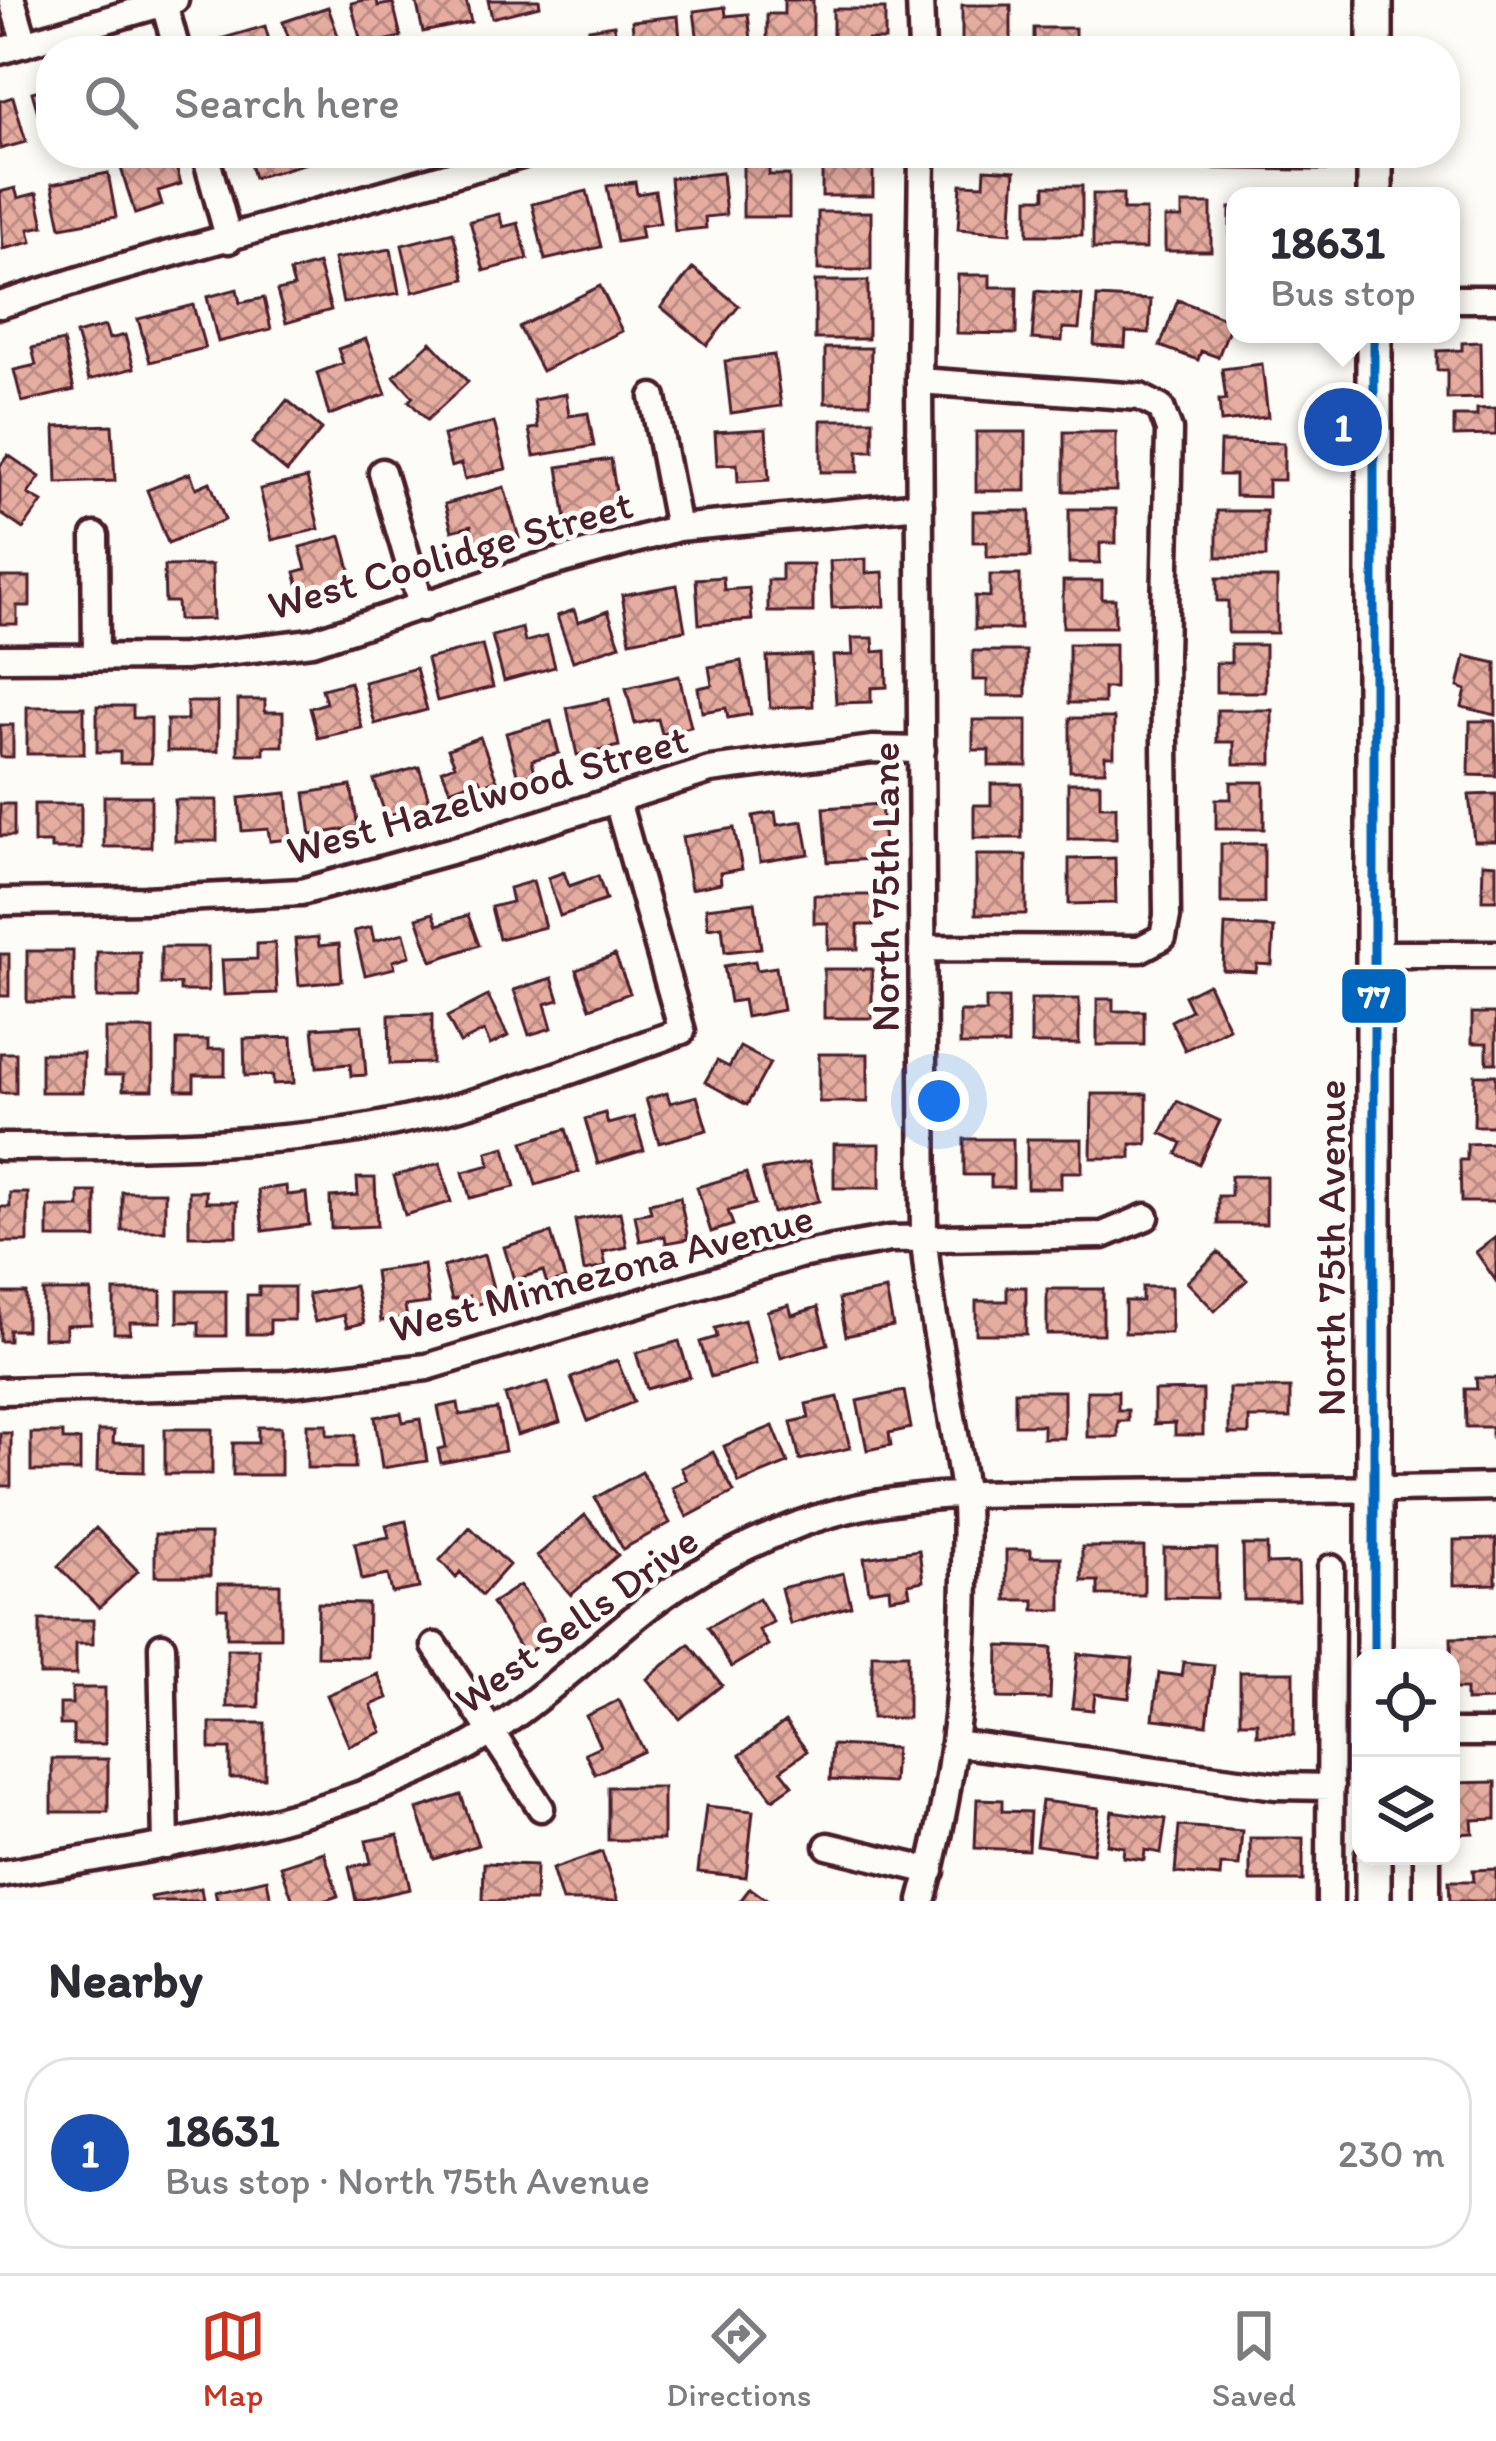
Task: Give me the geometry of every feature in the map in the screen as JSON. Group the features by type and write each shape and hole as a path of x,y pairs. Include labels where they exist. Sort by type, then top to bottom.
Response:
{"main road":[{"path":"1376,0 1376,36"},
{"name":"North 75th Avenue","path":"1374,343 1374,1649"},
{"path":"1373,1865 1373,1901"}],"street":[{"path":"12,0 13,48"},
{"path":"920,0 921,36"},
{"path":"54,36 170,2 175,36"},
{"path":"209,168 229,240"},
{"path":"0,305 476,168"},
{"name":"North 75th Lane","path":"922,168 923,1239 928,1294 964,1495 965,1607 954,1743 922,1901"},
{"path":"1460,299 1496,299"},
{"path":"919,381 1140,397 1161,408 1168,430 1167,916 1163,937 1140,949 924,948"},
{"path":"653,397 678,528"},
{"path":"382,472 422,608"},
{"name":"West Coolidge Street","path":"0,658 184,657 312,642 536,568 678,528 920,506"},
{"path":"95,536 96,656"},
{"name":"West Hazelwood Street","path":"0,902 301,892 363,878 710,770 873,749 922,750"},
{"path":"0,1147 226,1142 332,1133 446,1111 682,1031 617,800"},
{"path":"1376,954 1496,953"},
{"name":"West Minnezona Avenue","path":"0,1391 284,1384 427,1366 799,1255 890,1239 1103,1235 1146,1216"},
{"name":"West Sells Drive","path":"0,1874 166,1846 398,1780 491,1732 652,1603 734,1553 802,1523 872,1505 964,1495 1496,1487"},
{"path":"1330,1901 1331,1568"},
{"path":"163,1646 166,1846"},
{"path":"435,1646 541,1808"},
{"path":"1460,1733 1496,1733"},
{"path":"954,1743 1258,1784 1331,1787"},
{"path":"828,1846 931,1871"},
{"path":"1427,1865 1427,1901"}],"building":[{"path":"416,0 466,0 471,22 423,32"},
{"path":"488,0 539,0 540,6 492,18"},
{"path":"784,0 813,0 813,36 767,36 767,14 784,14"},
{"path":"351,3 393,3 401,36 359,36"},
{"path":"962,5 1011,5 1011,36 962,36"},
{"path":"328,7 338,36 288,36 283,22"},
{"path":"725,7 726,16 748,14 751,36 697,36 694,11"},
{"path":"833,9 885,9 885,36 833,36"},
{"path":"678,16 680,36 634,36 632,21"},
{"path":"614,25 616,36 590,36 589,29"},
{"path":"265,26 268,36 231,36"},
{"path":"1034,28 1075,28 1075,36 1034,36"},
{"path":"13,97 26,142 0,149 0,101"},
{"path":"121,168 176,168 181,184 158,191 162,205 135,214"},
{"path":"251,168 289,168 254,178"},
{"path":"743,168 769,168 769,175 789,175 789,217 743,217"},
{"path":"822,168 873,168 873,196 822,196"},
{"path":"985,169 1015,171 1011,233 958,229 961,184 984,185"},
{"path":"108,173 116,217 61,227 52,184"},
{"path":"722,173 726,215 705,217 706,228 675,231 670,178"},
{"path":"635,182 637,194 655,191 660,223 640,226 642,238 617,242 607,186"},
{"path":"1045,186 1082,186 1082,235 1028,235 1028,198 1045,198"},
{"path":"15,188 18,198 37,193 44,226 29,229 32,242 3,249 0,192"},
{"path":"587,191 601,247 545,260 532,204"},
{"path":"1093,194 1123,194 1123,210 1146,210 1146,249 1093,249"},
{"path":"1182,204 1211,204 1211,251 1165,251 1165,218 1182,218"},
{"path":"818,212 871,212 871,270 818,270"},
{"path":"499,214 503,227 518,223 528,259 484,271 470,221"},
{"path":"453,232 465,279 413,292 402,245"},
{"path":"391,249 399,293 343,303 334,259"},
{"path":"318,264 331,310 286,323 277,291 294,287 290,272"},
{"path":"693,268 739,306 707,345 661,307"},
{"path":"958,275 990,275 990,287 1017,287 1016,334 957,333"},
{"path":"815,281 868,281 868,339 815,339"},
{"path":"600,286 622,331 542,371 519,327"},
{"path":"237,289 240,303 264,298 271,329 218,342 207,297"},
{"path":"1036,291 1082,295 1079,329 1063,328 1062,341 1032,339"},
{"path":"1097,297 1151,300 1149,333 1126,332 1125,347 1094,345"},
{"path":"1178,300 1226,319 1226,336 1218,357 1201,351 1198,360 1160,346"},
{"path":"193,305 205,348 150,362 138,319"},
{"path":"105,326 109,339 125,335 134,368 89,380 76,334"},
{"path":"366,339 386,394 329,415 317,373 343,363 338,349"},
{"path":"63,341 74,390 22,402 14,370 36,365 32,348"},
{"path":"431,342 468,382 427,420 394,376"},
{"path":"1480,342 1481,398 1447,399 1447,370 1437,370 1437,351 1462,350 1462,343"},
{"path":"825,348 871,348 870,403 825,403"},
{"path":"774,355 781,406 731,413 725,361"},
{"path":"1262,364 1268,417 1221,422 1219,400 1226,400 1222,369"},
{"path":"566,394 569,416 588,413 594,446 534,456 529,429 538,428 534,400"},
{"path":"287,400 322,429 287,472 252,443"},
{"path":"1496,408 1496,435 1454,436 1454,416 1477,416 1477,409"},
{"path":"821,420 873,420 873,451 858,451 858,472 821,472"},
{"path":"494,422 506,469 465,479 461,464 451,467 443,435"},
{"path":"112,425 115,481 57,483 55,427"},
{"path":"766,429 769,480 738,482 737,464 717,465 715,432"},
{"path":"976,432 1026,432 1026,491 976,491"},
{"path":"1064,432 1116,432 1116,491 1064,491"},
{"path":"1220,442 1284,443 1284,480 1268,480 1268,497 1235,496 1235,475 1219,475"},
{"path":"8,455 40,477 28,494 42,502 23,529 0,513 0,466"},
{"path":"611,459 619,512 566,520 558,467"},
{"path":"190,473 196,488 210,482 225,520 168,543 147,490"},
{"path":"307,478 319,529 272,540 260,489"},
{"path":"504,487 519,538 478,549 471,526 452,531 445,504"},
{"path":"1069,509 1116,509 1116,543 1100,543 1100,563 1069,563"},
{"path":"973,511 1030,511 1030,557 987,557 987,542 973,542"},
{"path":"1217,511 1266,511 1266,557 1217,557"},
{"path":"341,536 355,588 303,602 295,572 306,569 300,547"},
{"path":"866,559 866,573 883,572 885,606 832,608 830,561"},
{"path":"782,564 813,564 813,612 768,612 768,580 782,580"},
{"path":"212,565 213,619 178,620 177,602 165,602 164,566"},
{"path":"990,575 1020,575 1020,629 975,629 975,596 990,597"},
{"path":"0,577 30,577 30,606 17,606 17,624 0,624"},
{"path":"723,577 724,590 749,588 752,620 699,624 696,579"},
{"path":"1217,578 1277,578 1277,633 1228,633 1228,601 1217,601"},
{"path":"1063,581 1102,581 1102,599 1115,599 1115,627 1063,627"},
{"path":"677,585 685,630 630,641 622,595"},
{"path":"574,610 578,622 608,611 620,645 573,661 557,616"},
{"path":"522,628 525,642 547,636 555,667 504,681 492,636"},
{"path":"852,638 873,638 874,652 886,651 887,687 871,688 871,702 836,703 833,656 853,655"},
{"path":"1069,644 1115,644 1115,688 1104,688 1104,703 1069,703"},
{"path":"482,645 493,687 437,701 427,659"},
{"path":"1231,645 1265,645 1265,692 1216,692 1216,663 1231,663"},
{"path":"973,651 1026,651 1026,696 987,696 987,680 973,680"},
{"path":"811,655 813,706 770,708 767,657"},
{"path":"1465,656 1496,663 1496,715 1462,707 1466,690 1458,687"},
{"path":"741,661 751,714 728,718 726,708 702,712 698,688 712,685 709,667"},
{"path":"416,668 427,710 375,724 364,682"},
{"path":"679,676 691,727 662,734 658,719 635,724 626,688"},
{"path":"350,682 362,728 318,738 310,708 326,703 322,689"},
{"path":"609,699 619,746 577,755 567,708"},
{"path":"238,700 265,700 265,712 283,712 283,746 264,746 264,754 238,754"},
{"path":"187,702 218,702 218,751 167,751 167,720 187,720"},
{"path":"97,706 133,706 133,718 151,718 151,763 120,763 120,752 97,752"},
{"path":"27,707 84,707 84,754 27,754"},
{"path":"1217,710 1272,710 1272,764 1234,764 1234,742 1217,742"},
{"path":"1070,718 1114,718 1114,756 1105,756 1105,771 1070,771"},
{"path":"973,720 1027,720 1027,766 989,766 989,750 973,750"},
{"path":"551,721 559,753 532,760 535,773 518,777 506,733"},
{"path":"1470,721 1495,721 1496,776 1469,775"},
{"path":"0,725 13,725 13,757 0,757"},
{"path":"480,737 497,780 482,785 479,779 450,790 442,770 455,765 448,749"},
{"path":"419,767 430,803 386,817 374,780"},
{"path":"1231,782 1264,782 1264,829 1216,829 1216,799 1231,799"},
{"path":"1068,783 1100,783 1100,806 1116,806 1116,839 1068,839"},
{"path":"991,784 1022,784 1022,838 974,838 974,805 991,805"},
{"path":"351,786 358,827 311,835 305,793"},
{"path":"287,793 291,839 270,841 268,829 242,831 239,798"},
{"path":"1496,794 1496,841 1474,841 1469,795"},
{"path":"104,796 151,796 151,847 104,847"},
{"path":"175,800 217,800 217,841 175,841"},
{"path":"0,804 14,804 14,836 0,836"},
{"path":"34,804 81,804 81,849 51,849 51,843 34,843"},
{"path":"881,804 885,858 828,862 824,808"},
{"path":"775,812 777,825 803,821 809,854 760,862 753,816"},
{"path":"734,828 742,869 720,873 721,883 691,889 682,837"},
{"path":"1221,844 1264,844 1264,903 1221,903"},
{"path":"976,855 1026,855 1026,914 976,914"},
{"path":"1115,858 1116,903 1069,904 1069,859"},
{"path":"1483,863 1496,864 1496,900 1482,900"},
{"path":"564,872 569,886 598,876 606,900 560,916 548,878"},
{"path":"533,881 545,927 499,939 491,907 512,902 509,888"},
{"path":"814,895 873,895 873,925 858,925 858,949 828,949 828,923 814,923"},
{"path":"755,902 761,948 725,952 722,926 708,928 706,908"},
{"path":"433,913 438,925 468,915 479,945 432,961 417,918"},
{"path":"1225,925 1274,928 1272,965 1257,964 1256,972 1223,970"},
{"path":"371,927 374,941 404,933 410,956 393,961 395,968 365,975 354,931"},
{"path":"318,937 319,946 339,944 342,981 299,985 295,939"},
{"path":"275,943 277,993 224,995 222,960 257,959 257,944"},
{"path":"161,947 208,947 208,991 180,991 180,984 161,984"},
{"path":"27,951 73,951 73,1002 27,1002"},
{"path":"97,952 140,952 140,998 97,998"},
{"path":"0,954 9,954 9,996 0,996"},
{"path":"615,955 630,993 590,1008 576,970"},
{"path":"755,961 757,970 776,967 783,1010 746,1017 743,1000 730,1002 724,966"},
{"path":"824,969 872,969 872,1018 824,1018"},
{"path":"552,978 559,1000 545,1004 552,1028 529,1035 514,990"},
{"path":"1208,984 1229,1028 1185,1050 1171,1021 1191,1010 1184,996"},
{"path":"488,996 508,1036 490,1045 484,1031 460,1043 447,1017"},
{"path":"986,998 1008,998 1008,1045 960,1045 960,1012 986,1012"},
{"path":"1031,999 1079,999 1079,1044 1031,1044"},
{"path":"1097,999 1113,999 1113,1011 1144,1011 1144,1045 1097,1045"},
{"path":"1472,1013 1496,1013 1496,1063 1487,1063 1487,1043 1472,1043"},
{"path":"432,1014 432,1063 390,1064 389,1015"},
{"path":"362,1025 366,1075 351,1076 350,1064 317,1067 313,1028"},
{"path":"105,1029 153,1029 153,1090 123,1090 123,1075 105,1075"},
{"path":"292,1037 294,1083 273,1084 273,1075 245,1076 244,1039"},
{"path":"177,1040 208,1040 208,1049 225,1049 225,1075 194,1075 194,1090 177,1090"},
{"path":"740,1047 770,1063 747,1105 705,1082 717,1061 729,1067"},
{"path":"0,1053 16,1053 16,1093 0,1093"},
{"path":"41,1053 83,1053 83,1092 41,1092"},
{"path":"819,1054 868,1054 868,1102 819,1102"},
{"path":"1475,1075 1496,1075 1496,1126 1474,1126"},
{"path":"667,1093 670,1103 697,1096 707,1130 659,1143 646,1099"},
{"path":"1092,1094 1147,1094 1147,1144 1131,1144 1131,1158 1091,1158"},
{"path":"1177,1101 1220,1121 1199,1164 1177,1154 1182,1143 1161,1133"},
{"path":"605,1113 608,1124 634,1117 644,1150 598,1164 585,1119"},
{"path":"566,1129 579,1172 536,1185 523,1142"},
{"path":"964,1139 1013,1139 1013,1187 991,1187 991,1175 964,1175"},
{"path":"1027,1139 1082,1139 1082,1172 1061,1172 1061,1188 1027,1188"},
{"path":"1496,1143 1496,1202 1461,1202 1460,1160 1467,1160 1467,1144"},
{"path":"834,1144 880,1144 880,1188 834,1188"},
{"path":"505,1147 515,1187 470,1198 463,1172 490,1165 487,1152"},
{"path":"809,1162 819,1201 773,1213 762,1170"},
{"path":"440,1163 451,1202 405,1215 394,1176"},
{"path":"746,1173 755,1204 728,1211 733,1225 711,1232 697,1187"},
{"path":"1231,1176 1266,1176 1266,1224 1218,1224 1218,1196 1231,1196"},
{"path":"357,1178 375,1178 377,1226 331,1228 330,1197 358,1195"},
{"path":"286,1186 287,1195 306,1193 309,1225 263,1231 258,1190"},
{"path":"189,1191 206,1191 206,1202 237,1202 237,1236 189,1236"},
{"path":"79,1192 96,1192 96,1238 48,1238 48,1207 79,1207"},
{"path":"122,1192 165,1192 165,1231 122,1231"},
{"path":"10,1193 28,1193 28,1242 0,1242 0,1207 10,1207"},
{"path":"680,1197 688,1239 666,1243 665,1236 640,1241 635,1215 651,1212 649,1203"},
{"path":"620,1212 627,1247 603,1252 606,1267 584,1271 575,1220"},
{"path":"551,1233 565,1279 547,1284 543,1271 514,1280 504,1247"},
{"path":"1496,1237 1496,1281 1476,1252"},
{"path":"1218,1252 1247,1280 1215,1311 1187,1282"},
{"path":"484,1255 496,1299 471,1306 469,1296 452,1300 443,1267"},
{"path":"424,1265 429,1303 405,1306 407,1318 381,1321 375,1271"},
{"path":"355,1286 364,1323 347,1327 344,1315 315,1322 308,1294"},
{"path":"259,1287 294,1287 294,1320 270,1320 270,1334 247,1334 247,1295 259,1295"},
{"path":"1007,1287 1026,1287 1026,1334 976,1334 976,1301 1007,1301"},
{"path":"1142,1287 1171,1287 1171,1333 1125,1333 1125,1301 1142,1301"},
{"path":"1047,1289 1103,1289 1103,1334 1047,1334"},
{"path":"886,1290 893,1326 846,1336 839,1299"},
{"path":"43,1291 91,1291 91,1324 66,1325 66,1338 43,1338"},
{"path":"114,1291 161,1291 161,1322 130,1322 130,1333 114,1333"},
{"path":"178,1291 226,1291 226,1336 199,1336 199,1322 178,1322"},
{"path":"0,1293 26,1293 26,1330 9,1330 9,1341 0,1341"},
{"path":"789,1305 792,1315 818,1307 828,1344 781,1358 767,1311"},
{"path":"744,1320 756,1364 711,1377 700,1342 717,1337 715,1328"},
{"path":"679,1341 690,1377 647,1389 636,1353"},
{"path":"617,1360 634,1402 588,1421 571,1378"},
{"path":"1476,1378 1496,1378 1496,1436 1492,1437 1492,1427 1466,1427 1465,1389 1477,1389"},
{"path":"548,1382 560,1422 517,1435 505,1395"},
{"path":"1229,1388 1290,1388 1290,1418 1249,1418 1249,1434 1229,1434"},
{"path":"1203,1390 1203,1435 1175,1435 1175,1423 1154,1424 1154,1391"},
{"path":"904,1391 911,1428 889,1433 891,1445 867,1450 857,1401"},
{"path":"1015,1391 1064,1391 1064,1438 1043,1438 1043,1425 1015,1425"},
{"path":"1087,1391 1118,1391 1118,1410 1128,1410 1128,1421 1118,1421 1118,1437 1087,1437"},
{"path":"838,1397 850,1448 800,1460 791,1422 809,1418 806,1404"},
{"path":"458,1403 460,1415 497,1409 505,1451 441,1463 438,1449 446,1447 438,1407"},
{"path":"401,1413 403,1422 420,1419 427,1461 382,1468 375,1417"},
{"path":"307,1424 327,1424 327,1435 355,1435 355,1468 307,1468"},
{"path":"773,1426 788,1463 739,1483 724,1446"},
{"path":"258,1427 281,1427 281,1475 233,1475 233,1443 258,1443"},
{"path":"165,1429 212,1429 212,1474 165,1474"},
{"path":"98,1431 114,1431 113,1443 144,1444 144,1472 97,1471"},
{"path":"0,1433 11,1433 11,1486 0,1486"},
{"path":"31,1433 63,1433 63,1440 80,1440 80,1471 31,1471"},
{"path":"713,1452 734,1492 687,1517 672,1488 687,1480 681,1468"},
{"path":"642,1472 670,1523 623,1549 595,1498"},
{"path":"585,1515 618,1555 571,1595 537,1556"},
{"path":"406,1521 419,1588 392,1593 388,1575 362,1580 355,1543 389,1537 386,1525"},
{"path":"470,1527 509,1565 482,1595 440,1560"},
{"path":"96,1528 138,1571 99,1608 58,1566"},
{"path":"155,1534 210,1534 210,1576 155,1576"},
{"path":"1496,1539 1496,1584 1454,1585 1454,1540"},
{"path":"1243,1545 1267,1545 1267,1564 1298,1563 1299,1600 1244,1600"},
{"path":"1082,1547 1144,1547 1144,1595 1098,1595 1098,1581 1082,1581"},
{"path":"1164,1548 1217,1549 1217,1598 1164,1597"},
{"path":"919,1550 923,1581 908,1584 910,1595 890,1598 889,1588 869,1591 864,1558"},
{"path":"1006,1550 1031,1550 1031,1557 1061,1557 1061,1610 1034,1610 1034,1600 1006,1600"},
{"path":"843,1573 851,1606 790,1624 781,1588"},
{"path":"218,1584 280,1584 280,1637 227,1637 227,1608 218,1608"},
{"path":"520,1585 553,1636 524,1655 492,1603"},
{"path":"759,1598 773,1622 759,1630 768,1645 731,1667 708,1627"},
{"path":"318,1603 368,1604 367,1657 317,1656"},
{"path":"40,1620 93,1620 93,1644 76,1644 76,1675 40,1675"},
{"path":"1496,1637 1494,1700 1466,1701 1466,1689 1460,1689 1460,1649 1451,1649 1451,1638"},
{"path":"689,1644 722,1685 680,1719 647,1679"},
{"path":"999,1646 1052,1648 1050,1699 998,1698"},
{"path":"227,1649 259,1649 259,1707 227,1707"},
{"path":"872,1654 908,1654 908,1718 872,1718"},
{"path":"1078,1654 1133,1659 1129,1698 1095,1694 1093,1710 1072,1708"},
{"path":"1183,1662 1214,1665 1207,1725 1153,1719 1159,1673 1181,1676"},
{"path":"1240,1672 1294,1672 1294,1735 1257,1735 1257,1722 1240,1722"},
{"path":"378,1674 388,1698 371,1705 382,1732 349,1746 327,1695"},
{"path":"72,1688 105,1688 105,1744 73,1744 73,1725 60,1725 60,1704 72,1704"},
{"path":"619,1700 644,1751 595,1774 585,1753 600,1746 586,1716"},
{"path":"785,1722 807,1751 781,1770 793,1785 773,1799 740,1755"},
{"path":"210,1723 265,1723 265,1778 230,1778 230,1749 210,1749"},
{"path":"832,1745 895,1748 893,1783 830,1780"},
{"path":"52,1759 108,1759 108,1812 52,1812"},
{"path":"1496,1782 1496,1819 1472,1820 1473,1833 1460,1834 1460,1783"},
{"path":"608,1787 663,1787 663,1840 608,1840"},
{"path":"461,1795 478,1845 434,1859 417,1809"},
{"path":"977,1799 1002,1800 1002,1811 1030,1812 1028,1850 975,1848"},
{"path":"1042,1801 1099,1808 1093,1853 1036,1845"},
{"path":"706,1806 753,1811 746,1877 698,1872"},
{"path":"1112,1811 1166,1819 1161,1853 1145,1850 1144,1860 1123,1857 1124,1847 1107,1844"},
{"path":"1179,1826 1242,1831 1239,1866 1221,1865 1220,1877 1175,1873"},
{"path":"398,1835 410,1889 356,1901 349,1867 371,1863 366,1841"},
{"path":"1250,1838 1303,1838 1303,1881 1250,1881"},
{"path":"324,1852 338,1896 293,1901 281,1866"},
{"path":"602,1852 618,1901 562,1901 552,1869"},
{"path":"484,1863 536,1865 535,1901 483,1901"},
{"path":"1496,1869 1496,1901 1450,1901 1449,1881 1474,1881 1473,1870"},
{"path":"267,1879 271,1901 217,1901 215,1891"},
{"path":"201,1888 203,1901 152,1901 151,1897"},
{"path":"750,1888 768,1901 740,1901"}],"transit line":[{"name":"77","path":"1374,343 1374,1649"}],"place":[{"name":"18631","path":"1343,427"}]}
